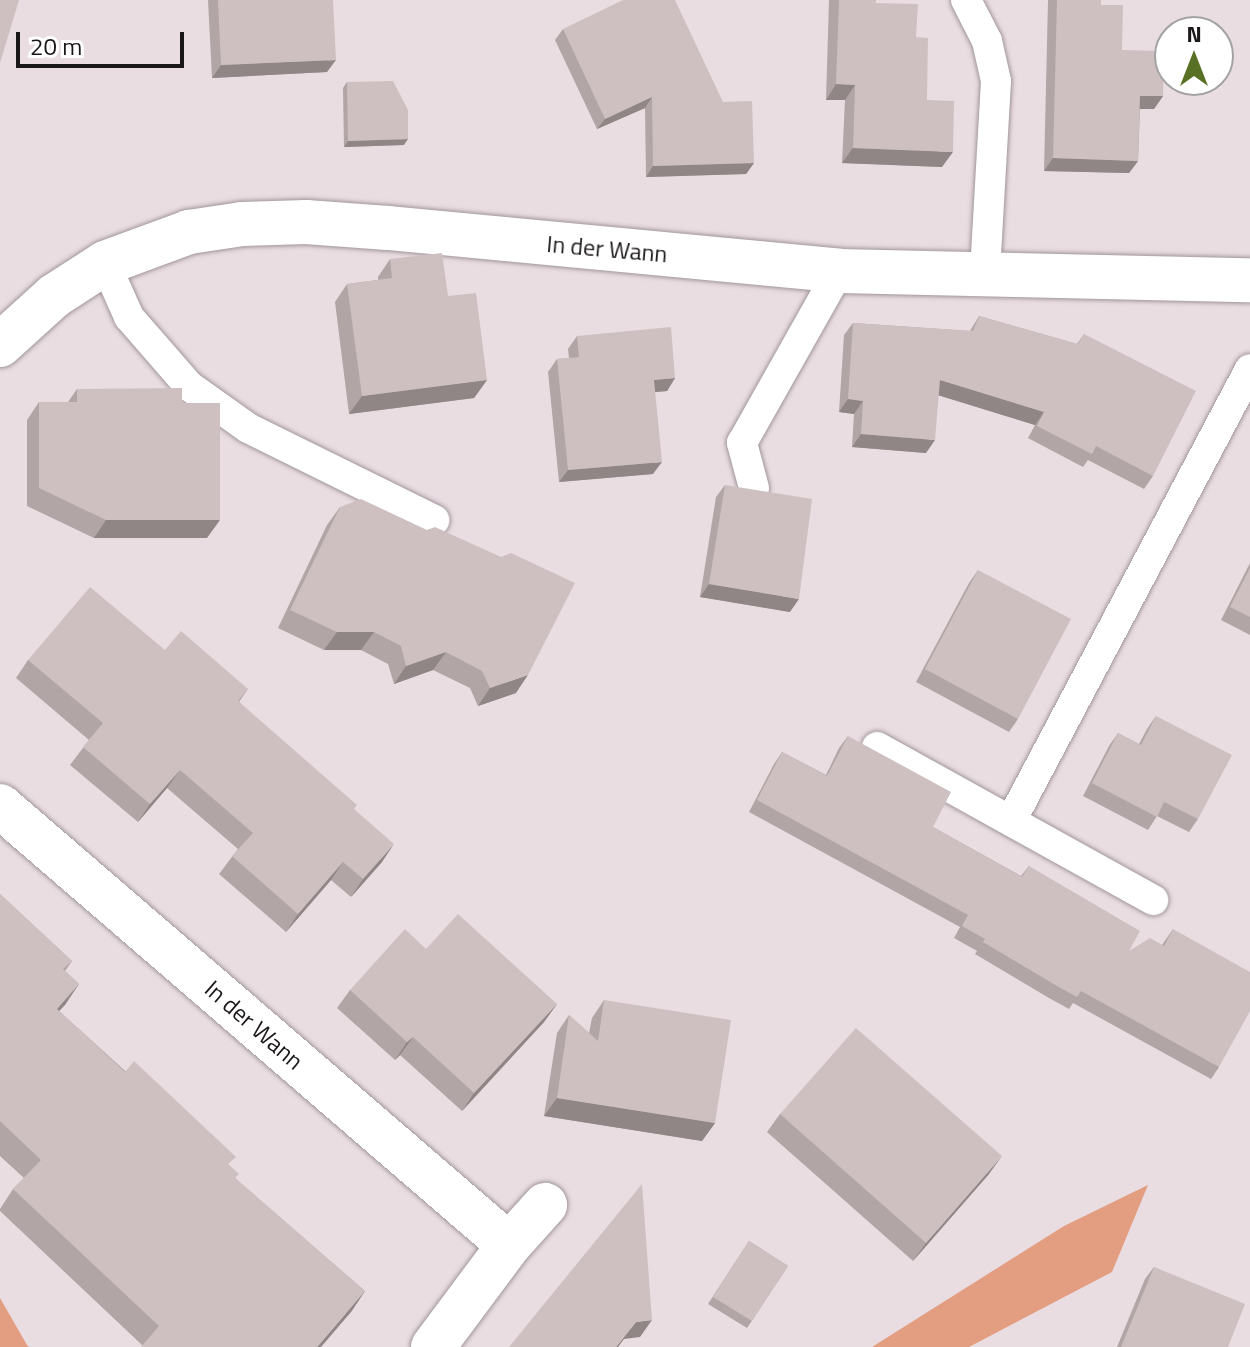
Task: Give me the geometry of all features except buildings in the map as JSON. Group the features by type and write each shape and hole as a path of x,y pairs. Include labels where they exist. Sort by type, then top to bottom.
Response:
{"street":[{"name":"In der Wann","path":"0,345 45,303 105,263 189,232 242,224 306,222 839,271 1250,280"},
{"name":"In der Wann","path":"0,806 509,1245"},
{"path":"433,1347 509,1245 545,1205"}],"lane":[{"path":"966,0 987,41 996,81 985,272"},
{"path":"105,263 129,317 189,386 248,428 434,520"},
{"path":"754,488 742,443 839,271"},
{"path":"1011,821 1250,369"},
{"path":"877,747 1153,900"}],"shaded area":[{"path":"1148,1185 1112,1272 969,1347 872,1347 1064,1226"},
{"path":"0,1298 27,1345 29,1347 0,1347"}]}
